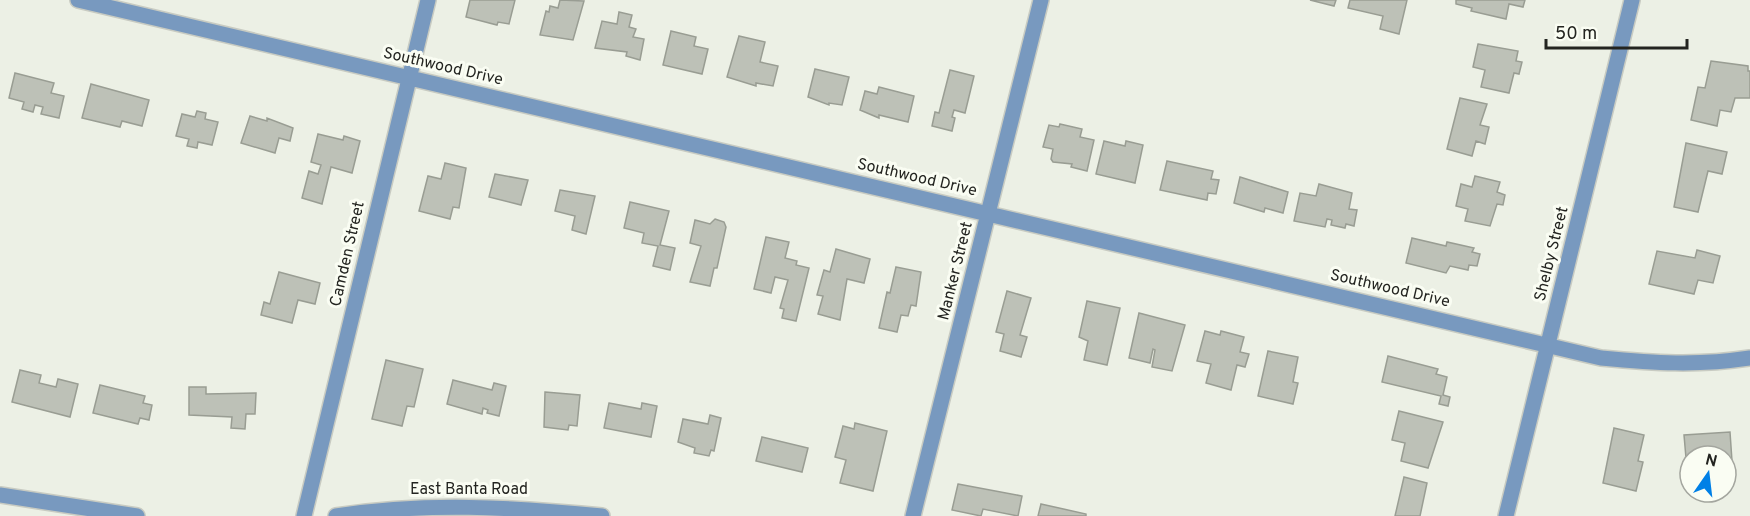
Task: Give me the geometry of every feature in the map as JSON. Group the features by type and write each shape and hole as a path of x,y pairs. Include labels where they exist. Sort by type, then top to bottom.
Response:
{"street":[{"name":"Southwood Drive","path":"78,0 1601,358 1661,365 1713,364 1750,358"},
{"name":"Camden Street","path":"304,516 428,0"},
{"name":"Manker Street","path":"913,516 1041,0"},
{"name":"Shelby Street","path":"1506,516 1632,0"},
{"path":"0,495 74,509 137,516"},
{"name":"East Banta Road","path":"338,516 387,509 458,505 528,508 602,516"}],"building":[{"path":"470,0 515,0 509,24 498,22 497,25 466,17"},
{"path":"560,0 584,1 573,40 540,35 546,11 549,12 550,6 558,8"},
{"path":"1310,0 1336,0 1334,6"},
{"path":"1350,0 1407,0 1399,34 1380,29 1383,16 1348,8"},
{"path":"1456,0 1525,0 1523,7 1509,4 1506,19 1471,11 1472,8 1456,4"},
{"path":"619,12 632,15 629,27 636,29 633,37 644,39 640,60 626,56 627,52 595,48 602,21 617,24"},
{"path":"671,31 696,37 694,46 708,49 702,74 663,65"},
{"path":"739,36 765,42 760,62 778,66 773,86 756,83 756,86 727,77"},
{"path":"1478,44 1518,51 1516,61 1522,62 1519,74 1514,73 1509,93 1481,87 1485,70 1473,67"},
{"path":"1711,61 1748,66 1748,71 1750,71 1750,98 1735,98 1731,112 1720,110 1717,126 1691,120 1698,87 1705,88"},
{"path":"815,69 849,77 842,105 829,103 829,105 808,97"},
{"path":"950,70 974,76 965,113 954,110 952,131 932,126 935,112 939,113"},
{"path":"15,73 54,83 51,93 64,96 59,118 41,114 43,107 35,105 33,112 22,109 24,102 9,98"},
{"path":"91,84 149,100 142,126 122,121 120,127 82,118"},
{"path":"879,87 914,96 908,122 879,115 879,118 860,110 865,91 877,94"},
{"path":"1460,98 1487,104 1480,125 1489,127 1485,144 1476,141 1472,156 1447,149"},
{"path":"197,111 206,113 205,119 218,122 212,145 198,142 197,148 187,146 189,139 176,136 182,114 195,117"},
{"path":"250,116 267,121 267,118 293,128 290,141 279,138 275,153 241,143"},
{"path":"1060,124 1082,129 1080,137 1094,140 1087,171 1071,167 1072,164 1053,162 1051,159 1053,149 1043,147 1049,125 1059,127"},
{"path":"318,134 343,140 344,136 360,141 352,173 331,167 322,204 302,198 309,171 318,174 321,165 311,162"},
{"path":"1104,141 1125,146 1126,141 1143,145 1135,183 1096,174"},
{"path":"1686,143 1727,152 1722,174 1708,171 1698,212 1674,207"},
{"path":"1167,161 1213,171 1211,179 1219,180 1216,194 1208,193 1207,200 1160,190"},
{"path":"445,163 466,168 459,208 453,207 450,219 419,211 428,176 441,179"},
{"path":"495,174 528,180 521,205 489,197"},
{"path":"1475,176 1500,182 1497,192 1505,195 1503,205 1497,204 1490,226 1465,221 1468,209 1456,206 1461,184 1472,187"},
{"path":"1240,177 1288,192 1283,213 1265,208 1264,212 1234,203"},
{"path":"1319,184 1352,193 1349,209 1357,210 1354,226 1346,224 1345,228 1331,225 1332,220 1327,219 1325,227 1294,221 1300,193 1316,196"},
{"path":"560,190 595,196 586,234 572,230 575,216 555,211"},
{"path":"630,202 669,211 660,245 675,248 670,270 653,266 658,246 642,243 644,233 624,228"},
{"path":"715,219 724,222 726,227 717,268 714,268 710,286 690,282 701,246 690,243 695,220 710,224"},
{"path":"766,237 789,242 785,258 797,261 796,265 809,268 796,321 782,318 784,309 780,308 788,280 775,277 771,293 754,289"},
{"path":"1412,238 1446,246 1447,242 1474,248 1472,252 1480,254 1477,266 1469,265 1468,270 1450,266 1446,273 1406,263"},
{"path":"836,249 870,259 864,283 847,279 840,320 818,314 823,296 817,295 824,270 830,272"},
{"path":"1697,250 1720,256 1713,283 1698,280 1694,294 1649,284 1657,251 1695,258"},
{"path":"896,267 921,272 916,306 911,305 908,316 901,315 897,332 879,328 887,292 890,293"},
{"path":"279,272 320,283 315,304 298,300 292,323 261,315 264,302 270,304"},
{"path":"1007,291 1031,298 1020,335 1027,337 1021,357 1000,351 1004,334 996,332"},
{"path":"1087,301 1120,308 1107,365 1084,360 1088,341 1079,337"},
{"path":"1139,313 1185,325 1172,371 1152,367 1155,350 1153,349 1150,363 1129,358"},
{"path":"1205,331 1220,335 1221,331 1244,337 1240,352 1249,354 1245,367 1237,365 1231,390 1206,383 1211,364 1197,361"},
{"path":"1268,351 1298,357 1293,382 1298,383 1293,404 1258,396"},
{"path":"1388,356 1438,369 1436,374 1447,377 1443,395 1450,397 1448,406 1439,404 1441,396 1382,382"},
{"path":"386,360 423,369 414,407 407,406 402,426 372,419"},
{"path":"20,370 41,375 39,383 56,387 58,379 78,384 70,417 12,402"},
{"path":"453,380 492,390 494,383 506,386 499,416 487,413 488,410 483,408 482,414 447,404"},
{"path":"100,385 145,396 143,403 152,405 149,420 140,418 138,424 93,413"},
{"path":"189,387 206,387 206,394 256,393 255,414 246,414 245,429 231,428 232,417 189,415"},
{"path":"545,392 580,395 577,426 569,425 568,430 544,427"},
{"path":"609,403 641,409 642,403 657,406 651,437 604,428"},
{"path":"1399,411 1443,422 1428,468 1401,461 1405,443 1392,440"},
{"path":"710,415 721,418 714,451 711,450 709,456 694,453 695,448 678,442 683,419 708,424"},
{"path":"855,423 887,431 873,491 840,483 846,460 835,457 843,426 854,429"},
{"path":"1614,428 1644,435 1638,461 1643,462 1636,491 1603,483"},
{"path":"1730,432 1731,444 1685,444 1684,435"},
{"path":"762,437 808,448 802,472 756,461"},
{"path":"1404,477 1427,483 1420,516 1395,516"},
{"path":"958,484 1022,496 1018,516 983,509 981,516 952,510"},
{"path":"1041,504 1086,514 1086,516 1038,516"}]}
